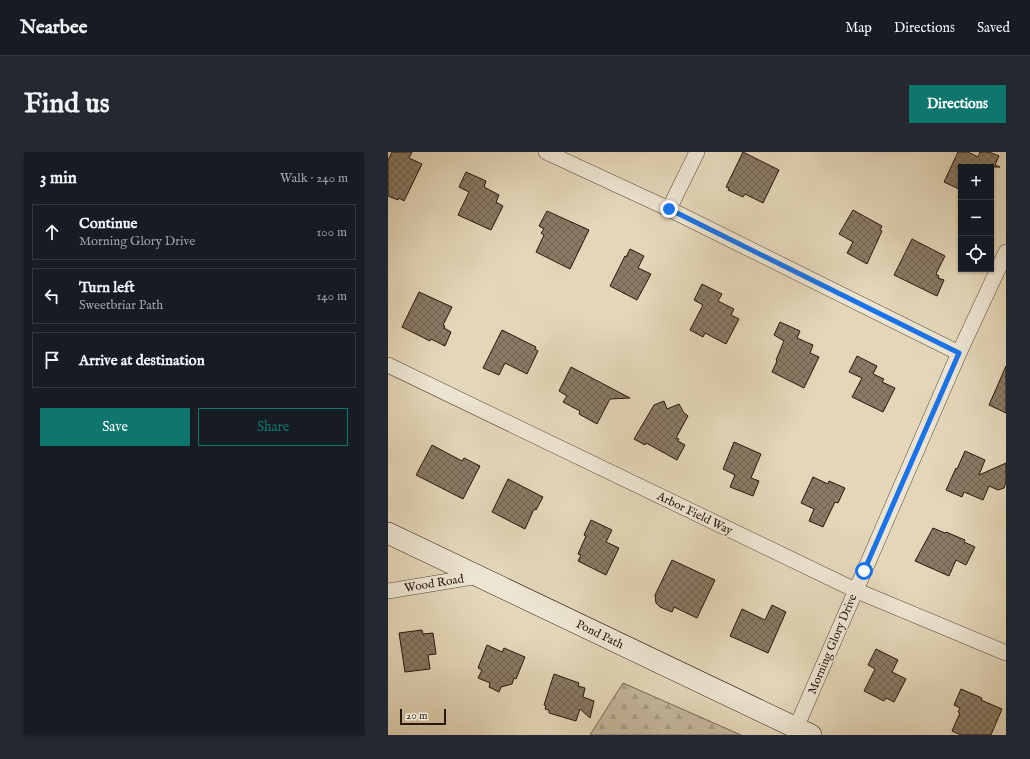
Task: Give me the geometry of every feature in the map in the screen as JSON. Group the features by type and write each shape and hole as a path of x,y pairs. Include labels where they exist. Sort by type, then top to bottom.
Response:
{"street":[{"path":"546,152 669,209 959,353"},
{"path":"669,209 697,152"},
{"name":"Morning Glory Drive","path":"803,732 855,590 959,353 1006,252"},
{"name":"Arbor Field Way","path":"388,365 855,590 1006,653"},
{"name":"Pond Path","path":"388,533 803,732"},
{"name":"Wood Road","path":"388,591 479,576"}],"green space":[{"path":"623,683 741,735 590,735"}],"building":[{"path":"392,152 412,152 409,158 422,164 404,201 399,198 398,200 388,196 388,160"},
{"path":"743,152 779,170 763,203 745,194 743,197 728,190 729,188 726,187"},
{"path":"958,152 968,152 978,157 980,152 989,152 999,156 995,165 1000,167 994,167 994,164 958,164 958,189 944,182"},
{"path":"466,172 486,181 484,187 499,195 496,202 503,206 491,230 458,215 469,192 459,187"},
{"path":"853,210 882,226 880,230 882,231 867,264 847,253 853,242 839,234"},
{"path":"547,211 589,230 570,269 536,252 544,235 541,233 544,229 539,226"},
{"path":"912,239 945,256 936,274 939,276 938,278 944,280 937,296 894,275"},
{"path":"630,249 644,256 638,268 651,274 637,300 610,286"},
{"path":"702,284 722,294 718,301 734,309 731,315 739,319 726,344 705,333 703,337 690,330 703,305 694,300"},
{"path":"419,292 452,307 443,325 445,326 444,328 451,332 445,346 431,339 430,341 402,327"},
{"path":"780,322 800,331 797,338 813,345 810,353 819,357 804,388 772,372 784,341 774,335"},
{"path":"502,330 536,347 535,349 538,351 527,374 505,363 499,375 483,368"},
{"path":"857,356 877,366 873,374 884,379 882,382 895,388 883,412 852,397 862,378 849,372"},
{"path":"1006,366 1006,413 989,405"},
{"path":"571,367 630,398 610,399 597,424 579,414 580,411 563,402 567,396 559,391"},
{"path":"664,401 667,409 679,404 684,413 688,416 676,438 685,445 677,460 646,443 645,445 634,439 654,405"},
{"path":"734,442 761,454 751,478 759,481 753,496 730,487 735,475 723,469"},
{"path":"432,445 462,461 464,458 480,466 463,499 416,475"},
{"path":"965,451 985,460 979,475 1006,463 1006,482 1004,488 998,490 989,486 983,500 964,492 962,497 946,490"},
{"path":"813,477 828,484 829,481 845,488 838,503 835,502 823,527 809,521 814,509 801,503"},
{"path":"508,479 543,497 536,510 534,509 525,529 492,512"},
{"path":"591,520 612,530 606,542 619,548 606,575 578,561 581,555 578,554 586,536 584,535"},
{"path":"933,528 965,540 964,542 975,547 966,565 956,560 949,576 915,561"},
{"path":"672,560 715,580 697,618 674,607 672,612 660,607 656,603 655,595"},
{"path":"772,605 786,612 768,653 730,636 742,609 765,620"},
{"path":"422,630 423,634 433,633 436,654 428,655 430,669 405,672 399,633"},
{"path":"487,645 502,652 504,648 525,657 516,679 514,678 512,684 501,687 499,692 489,687 490,683 478,678 482,670 478,668"},
{"path":"876,649 898,660 892,672 906,679 894,702 886,698 884,701 864,691 875,669 868,665"},
{"path":"554,674 579,683 578,686 585,688 583,697 594,701 590,718 580,709 576,721 549,713 549,710 545,709 546,706 544,705"},
{"path":"961,689 1002,709 991,735 961,735 952,731 960,713 958,712 960,708 954,705"}],"route":[{"path":"669,209 959,353 864,571"}]}
